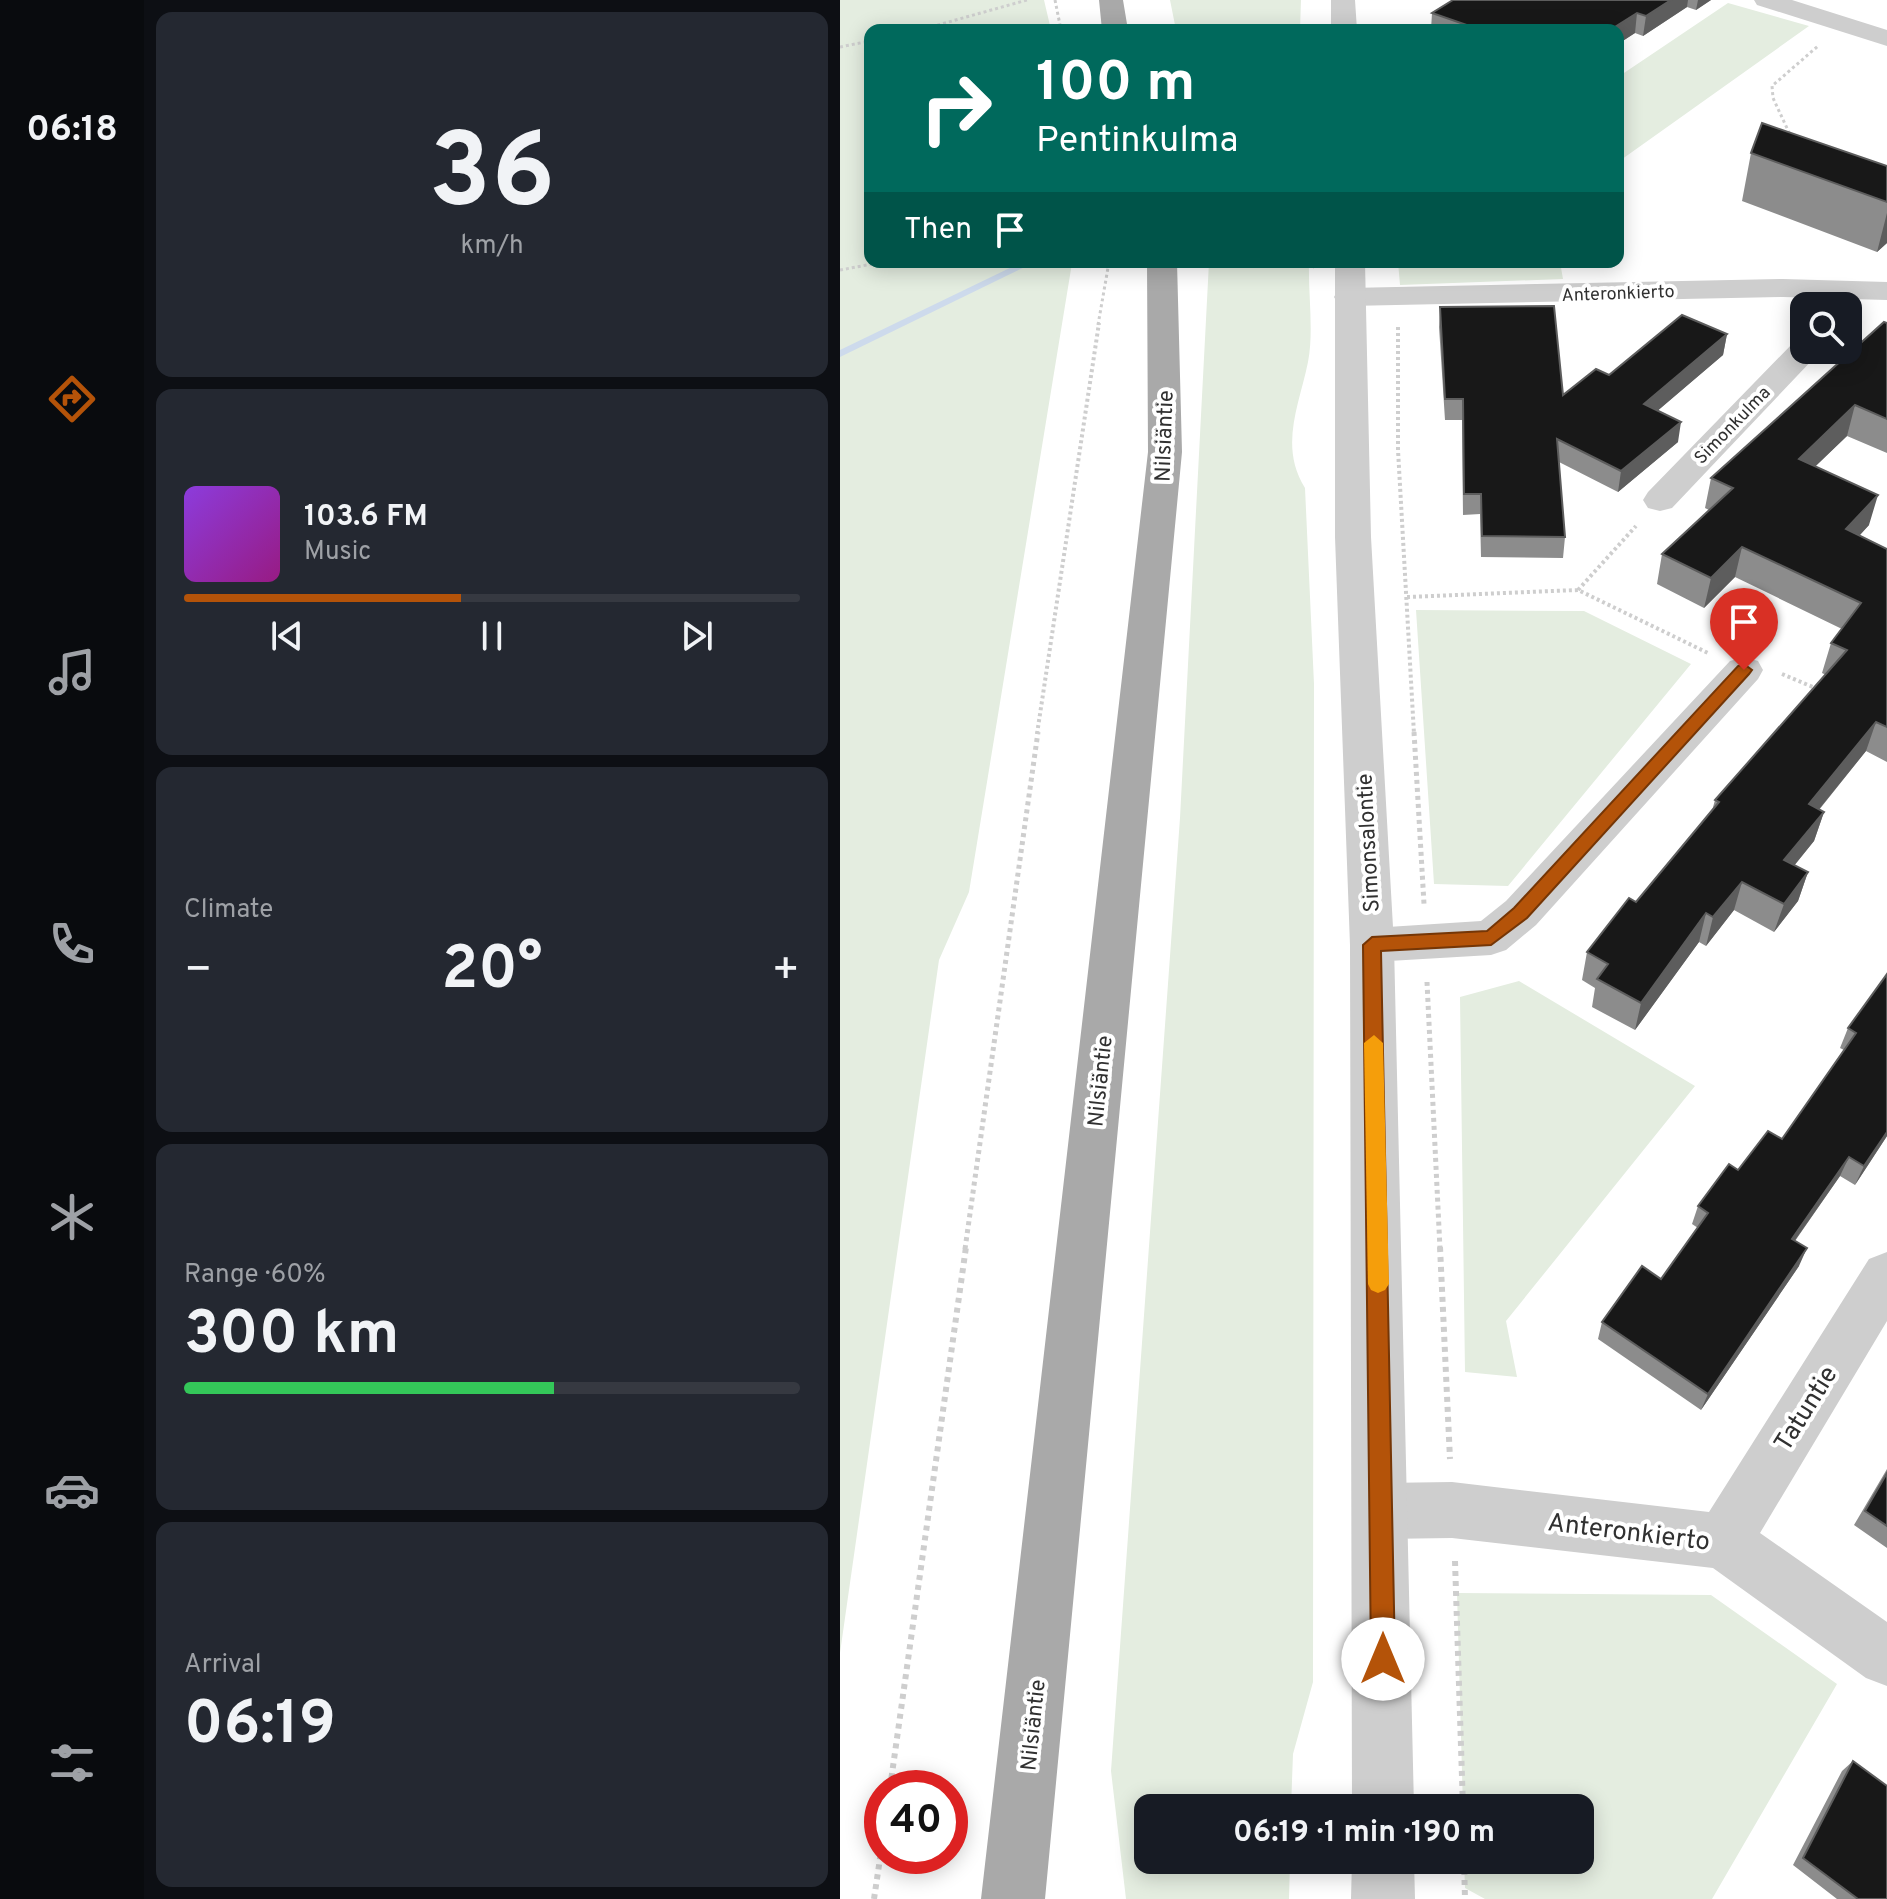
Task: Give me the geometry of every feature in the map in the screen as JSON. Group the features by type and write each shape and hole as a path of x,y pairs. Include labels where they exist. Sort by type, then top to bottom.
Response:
{"main road":[{"name":"Nilsiäntie","path":"1013,1899 1165,452 1162,268"}],"street":[{"path":"1343,0 1344,24"},
{"path":"1766,0 1887,38"},
{"name":"Anteronkierto","path":"1349,280 1401,296 1783,288 1887,291"},
{"name":"Simonsalontie","path":"1349,280 1353,537 1372,945 1382,1511 1383,1794"},
{"path":"1783,288 1790,296"},
{"name":"Simonkulma","path":"1660,500 1791,364"},
{"path":"1372,945 1491,938 1511,921 1744,670"},
{"name":"Tatuntie","path":"1723,1541 1887,1275"},
{"name":"Anteronkierto","path":"1382,1511 1452,1510 1723,1541 1887,1657"},
{"path":"1383,1874 1383,1899"}],"path":[{"path":"941,24 1027,0"},
{"path":"1055,0 1060,24"},
{"path":"1798,150 1773,98 1772,86 1826,40"},
{"path":"840,47 864,42"},
{"path":"840,270 864,266"},
{"path":"893,1770 1075,465 1108,268"},
{"path":"1401,296 1396,359 1397,419 1425,941 1462,1794"},
{"path":"1578,590 1660,500"},
{"path":"1407,597 1578,590 1744,670 1793,676 1833,696"},
{"path":"874,1899 878,1874"},
{"path":"1464,1874 1465,1899"}],"shaded area":[{"path":"840,0 1044,0 1050,24 864,24 864,268 1071,268 969,892 939,960 840,1653"},
{"path":"1170,0 1301,0 1300,24 1175,24"},
{"path":"1728,3 1809,26 1624,158 1624,73"},
{"path":"1209,268 1309,268 1310,350 1292,441 1297,472 1305,488 1314,684 1313,1682 1293,1754 1292,1794 1134,1794 1134,1874 1290,1874 1289,1899 1126,1899 1111,1771 1180,818"},
{"path":"1399,268 1561,268 1563,279 1400,285"},
{"path":"1416,610 1584,611 1691,664 1508,886 1434,884"},
{"path":"1519,981 1695,1086 1506,1321 1517,1377 1465,1372 1460,997"},
{"path":"1457,1593 1711,1595 1837,1684 1712,1899 1485,1899 1465,1888 1464,1874 1594,1874 1594,1794 1463,1794"}],"building":[{"path":"1453,0 1671,0 1646,16 1637,13 1620,24 1464,24 1432,13"},
{"path":"1762,123 1887,166 1887,202 1751,153"},
{"path":"1554,306 1563,395 1596,369 1609,375 1682,315 1727,334 1644,404 1681,422 1621,471 1557,439 1565,537 1482,536 1481,494 1464,494 1463,399 1445,399 1440,307"},
{"path":"1884,322 1887,323 1887,419 1855,405 1799,459 1878,495 1846,529 1887,549 1887,727 1876,722 1809,804 1824,812 1784,860 1808,872 1784,904 1742,882 1713,917 1706,913 1641,1003 1597,979 1608,964 1587,952 1629,898 1636,902 1719,802 1715,800 1847,650 1831,643 1861,603 1742,547 1711,578 1662,554 1733,488 1711,478 1837,364 1862,364 1862,342"},
{"path":"1887,974 1887,1132 1864,1166 1849,1157 1792,1239 1807,1248 1708,1394 1602,1322 1642,1266 1661,1279 1708,1213 1698,1206 1729,1164 1738,1170 1768,1131 1782,1139 1856,1033 1848,1028"},
{"path":"1887,1473 1887,1526 1865,1511"},
{"path":"1853,1761 1887,1786 1887,1899 1858,1899 1803,1858"}],"waterway":[{"path":"840,354 1018,268"}],"slow traffic":[{"path":"1374,1043 1378,1284"}],"route":[{"path":"1383,1659 1372,945 1491,938 1521,913 1744,670"}]}
